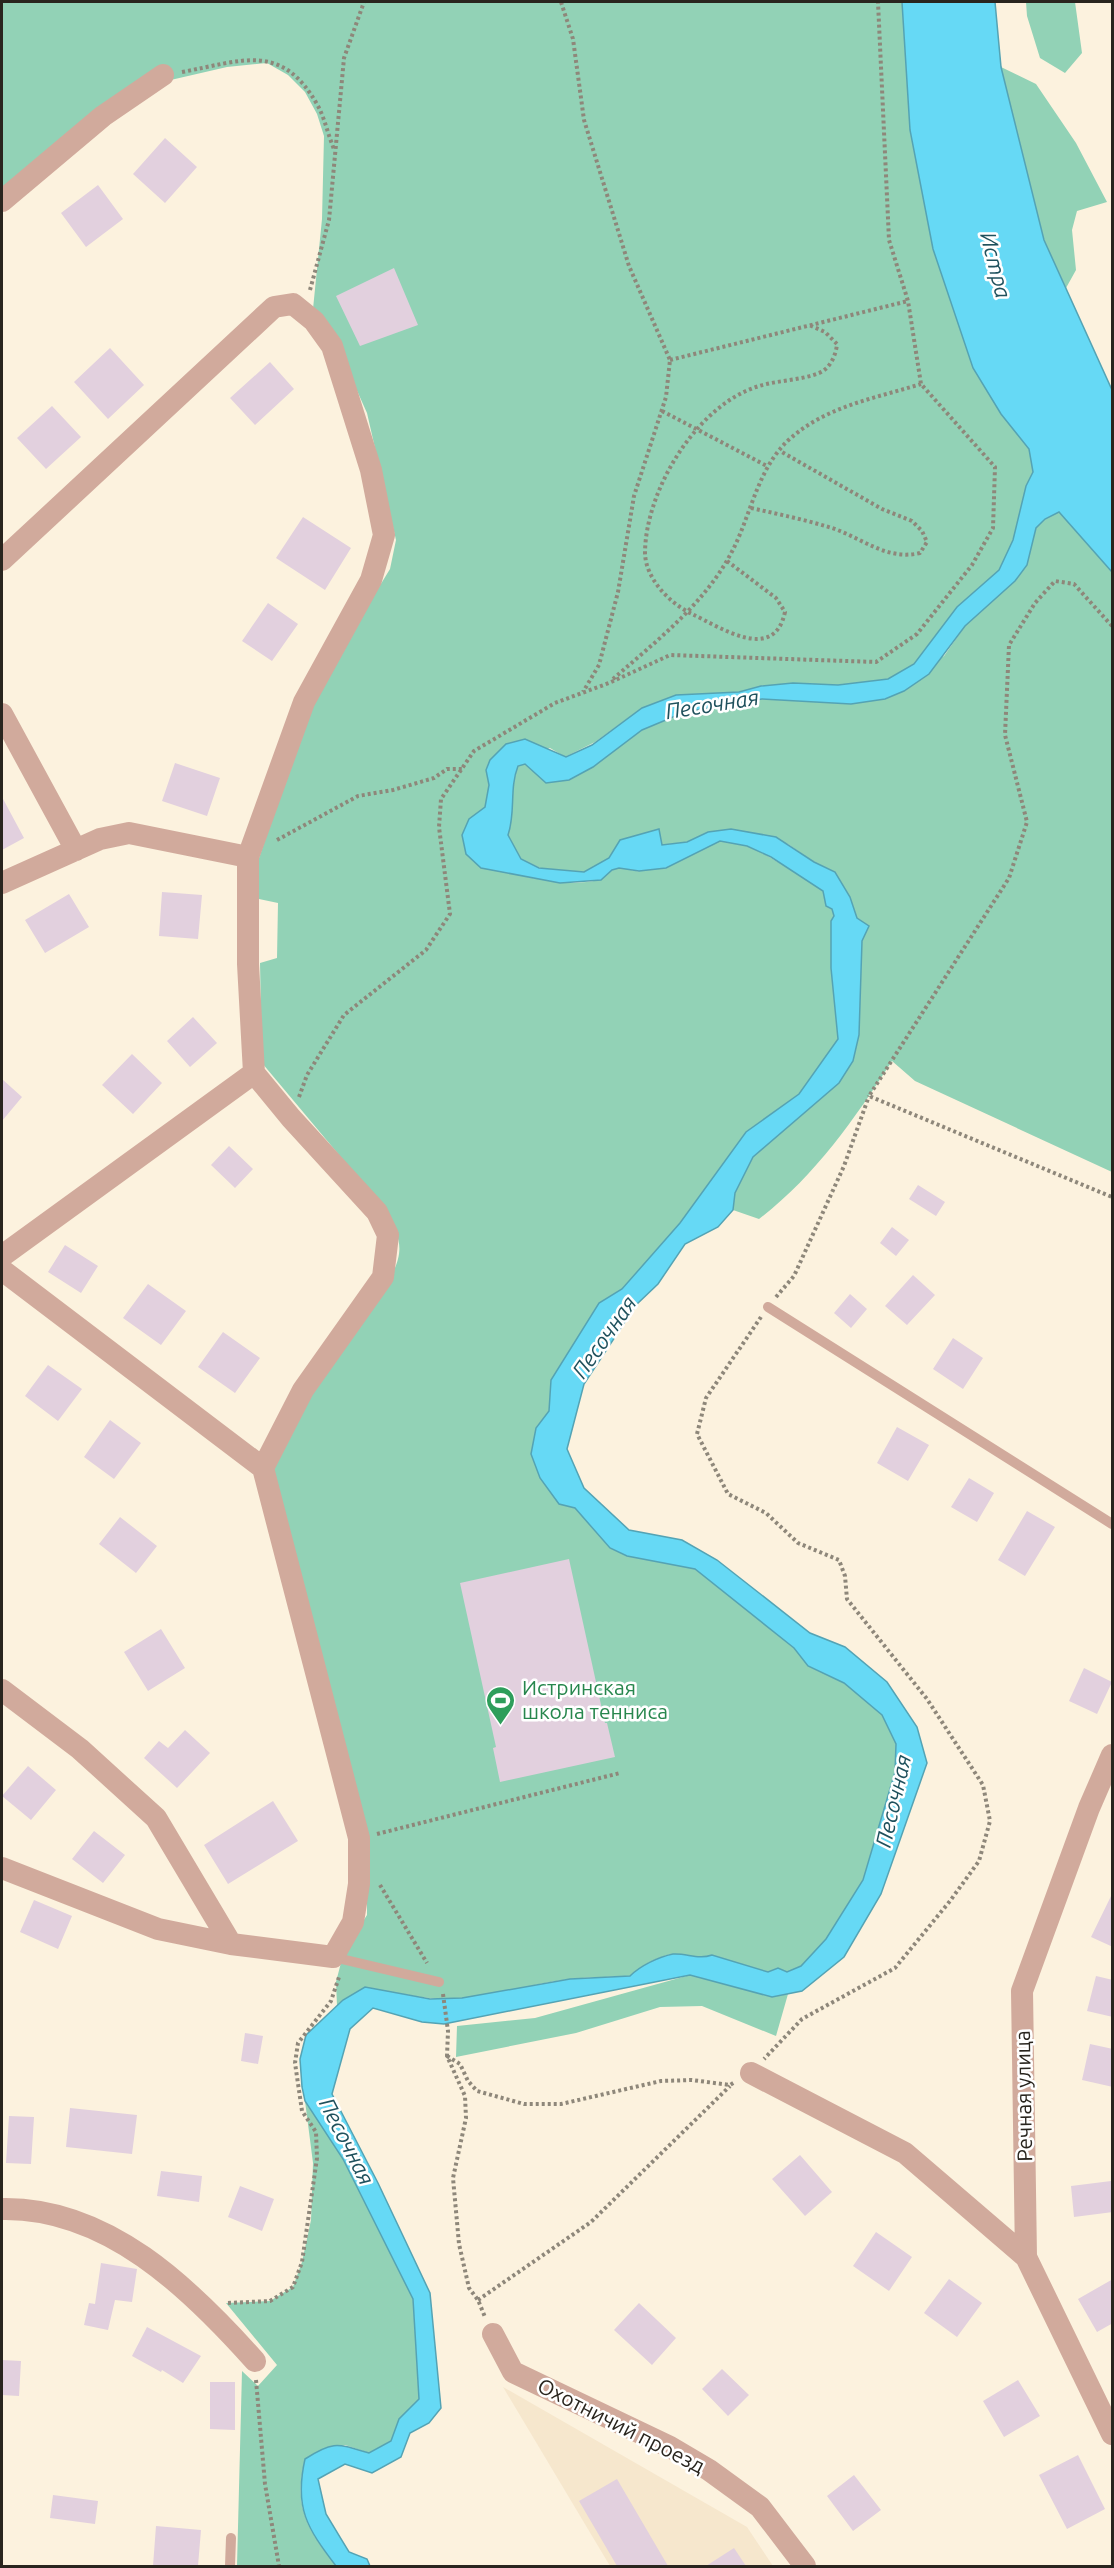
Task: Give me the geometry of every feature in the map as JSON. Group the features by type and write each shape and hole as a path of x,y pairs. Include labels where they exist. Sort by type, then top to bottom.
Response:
{"street":[{"path":"2,201 103,116 163,75"},
{"path":"2,560 274,307 293,304 314,321 332,346 371,470 384,536 372,580 304,702 248,857 248,964 254,1073 291,1118 377,1212 388,1235 383,1276 303,1390 263,1468"},
{"path":"2,714 76,850"},
{"path":"2,883 100,839 129,833 248,857"},
{"path":"2,1256 254,1073"},
{"path":"2,1270 263,1468 359,1838 359,1884 352,1922 333,1957 231,1944 158,1929 2,1868"},
{"path":"2,1690 80,1749 156,1818 231,1944"},
{"name":"Речная улица","path":"1113,1755 1089,1808 1022,1991 1026,2257 1113,2434"},
{"path":"750,2073 905,2153 1026,2257"},
{"path":"2,2209 52,2216 93,2229 155,2264 197,2302 255,2361"},
{"name":"Охотничий проезд","path":"493,2334 513,2372 670,2447 709,2470 760,2507 805,2566"}],"lane":[{"path":"768,1307 1113,1524"},
{"path":"333,1957 362,1963 441,1988"},
{"path":"230,2566 231,2538"}],"path":[{"path":"314,321 309,286 329,220 344,58 364,2"},
{"path":"561,2 573,39 584,120 629,266 670,360 662,411 634,496 618,592 599,665 583,692"},
{"path":"291,1118 307,1075 344,1015 426,950 450,914 439,827 441,799 474,751 555,703 609,683 670,655 876,662 917,634 972,565 993,528 995,467 921,384 908,301 889,240 878,2"},
{"path":"163,75 247,60 268,60 288,70 304,84 319,108 334,150"},
{"path":"670,360 908,301"},
{"path":"727,561 776,598 785,612 783,625 770,636 751,640 686,611 658,588 645,561 646,531 655,497 697,429 724,402 756,387 821,373 835,357 837,344 825,332 809,325"},
{"path":"609,683 686,611 727,561 767,466 790,438 831,410 921,384"},
{"path":"662,411 767,466"},
{"path":"751,508 834,529 890,554 905,557 920,553 927,542 922,531 912,521 882,508 780,451"},
{"path":"478,2300 591,2222 730,2085 750,2073 802,2019 895,1968 943,1910 979,1861 990,1821 983,1785 927,1700 847,1599 846,1576 839,1560 798,1543 766,1514 728,1494 697,1434 706,1398 768,1307 794,1276 844,1166 869,1096 1009,878 1027,822 1005,735 1009,645 1035,603 1055,581 1074,584 1113,626"},
{"path":"248,857 358,796 393,790 434,778 447,769 462,769"},
{"path":"869,1096 1113,1197"},
{"path":"359,1838 620,1773"},
{"path":"377,1881 441,1988 448,2031 447,2056 465,2096 466,2118 453,2178 459,2244 469,2288 478,2300 493,2334"},
{"path":"197,2302 270,2301 293,2287 302,2262 310,2221 311,2190 317,2158 316,2132 302,2111 295,2063 298,2043 332,2001 336,1983 345,1969 362,1963"},
{"path":"447,2056 460,2064 468,2081 477,2091 524,2104 561,2104 661,2081 692,2080 730,2085"},
{"path":"255,2361 265,2484 279,2566"}],"shaded area":[{"path":"503,2387 747,2527 773,2566 610,2566"}],"green space":[{"path":"2,2 902,2 910,130 933,249 1001,414 1029,449 1033,472 1026,486 1014,540 999,570 957,607 914,664 888,679 838,685 793,683 761,686 739,692 676,695 642,708 595,742 565,757 550,748 486,769 489,785 485,807 477,813 481,868 554,881 584,882 599,880 617,868 637,871 650,869 717,842 728,841 741,844 772,858 823,891 826,906 832,909 834,916 831,921 831,968 838,1039 799,1094 746,1132 680,1223 622,1289 599,1303 551,1380 549,1411 536,1428 575,1508 610,1548 627,1556 695,1569 794,1648 808,1666 844,1683 882,1715 896,1744 895,1772 863,1880 826,1939 801,1966 787,1972 778,1968 768,1972 712,1955 702,1957 673,1954 650,1962 630,1976 553,1981 464,1998 429,1998 369,1991 347,1998 337,2006 336,1982 344,1951 367,1915 367,1880 272,1463 273,1447 388,1284 397,1263 399,1247 396,1232 386,1211 262,1063 260,963 277,958 278,903 259,899 259,858 312,702 390,569 396,540 367,413 325,319 313,309 322,219 324,136 317,114 305,92 288,75 267,63 227,67 149,85 2,196"},
{"path":"1026,2 1075,2 1082,53 1065,73 1040,58 1027,16"},
{"path":"1001,67 1036,84 1076,143 1107,202 1077,211 1072,230 1076,270 1066,288 1044,240"},
{"path":"1059,512 1112,572 1112,1172 915,1081 892,1061 848,1126 798,1185 779,1203 759,1219 733,1210 735,1193 753,1157 839,1083 859,1035 862,941 850,897 835,872 814,862 788,844 708,832 687,842 661,845 659,835 620,840 609,858 584,872 540,868 521,859 508,835 518,766 525,764 546,783 593,767 642,730 685,712 762,699 851,704 944,656 965,626 1015,581 1036,528 1045,519"},
{"path":"690,1975 772,1997 788,1994 776,2036 702,2006 660,2007 576,2033 456,2057 457,2026 535,2018"},
{"path":"305,2101 343,2159 413,2299 419,2399 399,2419 391,2441 369,2453 345,2445 305,2459 301,2491 305,2517 310,2529 336,2566 237,2566 242,2371 258,2386 277,2365 226,2303 270,2301 293,2287 302,2262 311,2220 313,2163"}],"water":[{"path":"902,2 995,2 1001,67 1044,240 1112,390 1112,572 1059,512 1045,519 1036,528 1027,565 1015,581 965,626 929,674 904,691 885,699 851,704 762,699 685,712 642,730 593,767 569,780 546,783 525,764 518,766 508,835 521,859 539,868 584,872 609,858 620,840 659,829 662,845 687,842 708,832 731,829 776,837 814,862 835,872 850,897 857,918 869,926 862,941 859,1035 853,1061 839,1083 753,1157 735,1193 733,1210 718,1227 685,1244 658,1284 636,1305 584,1384 567,1449 584,1488 629,1530 682,1540 717,1560 810,1633 845,1647 887,1682 917,1727 927,1763 881,1894 844,1957 802,1991 772,1997 690,1975 444,2024 422,2022 373,2008 350,2029 332,2094 378,2183 430,2293 441,2408 429,2423 410,2433 401,2457 372,2473 345,2464 318,2479 326,2514 349,2552 367,2559 370,2566 336,2566 317,2540 302,2504 302,2476 305,2459 330,2446 350,2447 369,2453 391,2441 399,2419 419,2399 413,2299 343,2159 305,2101 300,2059 306,2035 343,2000 365,1987 430,1999 462,1998 570,1979 630,1976 650,1962 673,1954 702,1957 712,1955 768,1972 778,1968 787,1972 801,1966 826,1939 863,1880 895,1772 896,1744 882,1715 844,1683 808,1666 794,1648 695,1569 627,1556 610,1548 575,1508 559,1504 540,1478 531,1454 536,1428 549,1411 551,1380 599,1303 622,1289 680,1223 746,1132 799,1094 838,1039 831,968 831,921 834,916 832,909 826,906 823,891 771,857 747,846 720,841 666,868 639,871 619,868 612,870 601,880 560,883 481,868 466,854 462,835 469,819 485,807 489,785 486,770 490,760 506,744 525,739 566,757 592,745 642,708 676,695 739,692 761,686 793,683 838,685 888,679 914,664 957,607 999,570 1013,540 1026,486 1033,472 1029,449 1001,414 973,368 933,249 910,130"}],"building":[{"path":"165,138 197,167 165,203 133,174"},
{"path":"98,185 123,219 86,247 61,213"},
{"path":"394,268 418,325 360,346 336,296"},
{"path":"110,348 144,385 108,419 74,382"},
{"path":"270,362 294,389 255,425 230,398"},
{"path":"52,406 81,437 46,469 17,438"},
{"path":"303,517 351,548 325,590 276,558"},
{"path":"268,603 298,624 272,661 242,641"},
{"path":"175,763 220,778 207,816 162,801"},
{"path":"2,797 24,838 2,850"},
{"path":"162,892 202,895 198,939 159,936"},
{"path":"69,894 89,927 45,953 25,920"},
{"path":"193,1017 217,1043 190,1067 167,1041"},
{"path":"132,1054 162,1083 133,1114 102,1085"},
{"path":"2,1079 22,1097 2,1121"},
{"path":"229,1146 253,1169 235,1188 211,1165"},
{"path":"918,1185 945,1202 936,1216 909,1199"},
{"path":"892,1227 909,1240 896,1256 880,1243"},
{"path":"65,1245 98,1266 81,1293 48,1272"},
{"path":"913,1275 935,1295 907,1325 885,1306"},
{"path":"148,1284 186,1311 161,1345 123,1318"},
{"path":"850,1294 867,1309 851,1328 834,1313"},
{"path":"223,1332 260,1358 235,1393 198,1367"},
{"path":"953,1338 983,1358 963,1389 933,1369"},
{"path":"48,1365 82,1389 58,1421 25,1396"},
{"path":"110,1420 141,1443 114,1479 84,1457"},
{"path":"897,1427 929,1445 908,1481 877,1463"},
{"path":"969,1478 994,1493 977,1522 951,1507"},
{"path":"1027,1511 1055,1527 1025,1576 998,1560"},
{"path":"120,1517 157,1546 136,1573 99,1544"},
{"path":"569,1559 605,1723 607,1723 615,1757 500,1782 493,1748 496,1747 460,1583"},
{"path":"161,1629 185,1668 148,1691 124,1652"},
{"path":"1084,1668 1112,1682 1097,1714 1069,1701"},
{"path":"185,1730 210,1753 177,1788 144,1758 159,1741 168,1748"},
{"path":"28,1766 56,1790 31,1820 2,1796"},
{"path":"273,1801 298,1841 228,1884 204,1845"},
{"path":"94,1831 125,1855 103,1883 72,1859"},
{"path":"1113,1892 1113,1947 1091,1937"},
{"path":"34,1900 72,1916 58,1949 20,1932"},
{"path":"1096,1976 1113,1980 1113,2017 1087,2011"},
{"path":"245,2033 263,2036 258,2064 241,2061"},
{"path":"1090,2044 1113,2049 1113,2087 1082,2080"},
{"path":"70,2108 137,2115 132,2154 66,2147"},
{"path":"9,2116 34,2117 31,2164 6,2163"},
{"path":"800,2155 832,2192 805,2216 772,2179"},
{"path":"161,2171 202,2176 199,2202 157,2196"},
{"path":"1111,2181 1113,2212 1074,2217 1071,2186"},
{"path":"240,2186 274,2199 262,2231 228,2217"},
{"path":"876,2232 912,2257 889,2291 853,2266"},
{"path":"101,2263 137,2269 132,2302 115,2300 108,2330 84,2325 89,2303 95,2304"},
{"path":"949,2279 982,2303 957,2337 924,2313"},
{"path":"1113,2279 1113,2323 1097,2332 1078,2299"},
{"path":"639,2303 676,2338 652,2365 614,2330"},
{"path":"147,2327 201,2356 183,2383 132,2356"},
{"path":"2,2360 21,2361 19,2396 2,2395"},
{"path":"722,2369 749,2395 728,2416 702,2389"},
{"path":"1018,2380 1040,2416 1004,2437 983,2401"},
{"path":"210,2382 235,2382 235,2430 210,2429"},
{"path":"1078,2455 1105,2509 1067,2529 1039,2475"},
{"path":"854,2475 881,2510 853,2531 827,2496"},
{"path":"617,2479 668,2566 617,2566 579,2501"},
{"path":"53,2495 98,2501 95,2524 50,2518"},
{"path":"156,2526 201,2530 198,2566 153,2566"},
{"path":"734,2548 746,2566 706,2566"}],"place":[{"name":"Истринская школа тенниса","path":"501,1726"}],"water label":[{"name":"Истра","path":"996,265"},
{"name":"Песочная","path":"712,704"},
{"name":"Песочная","path":"604,1337"},
{"name":"Песочная","path":"893,1801"},
{"name":"Песочная","path":"347,2141"}]}
